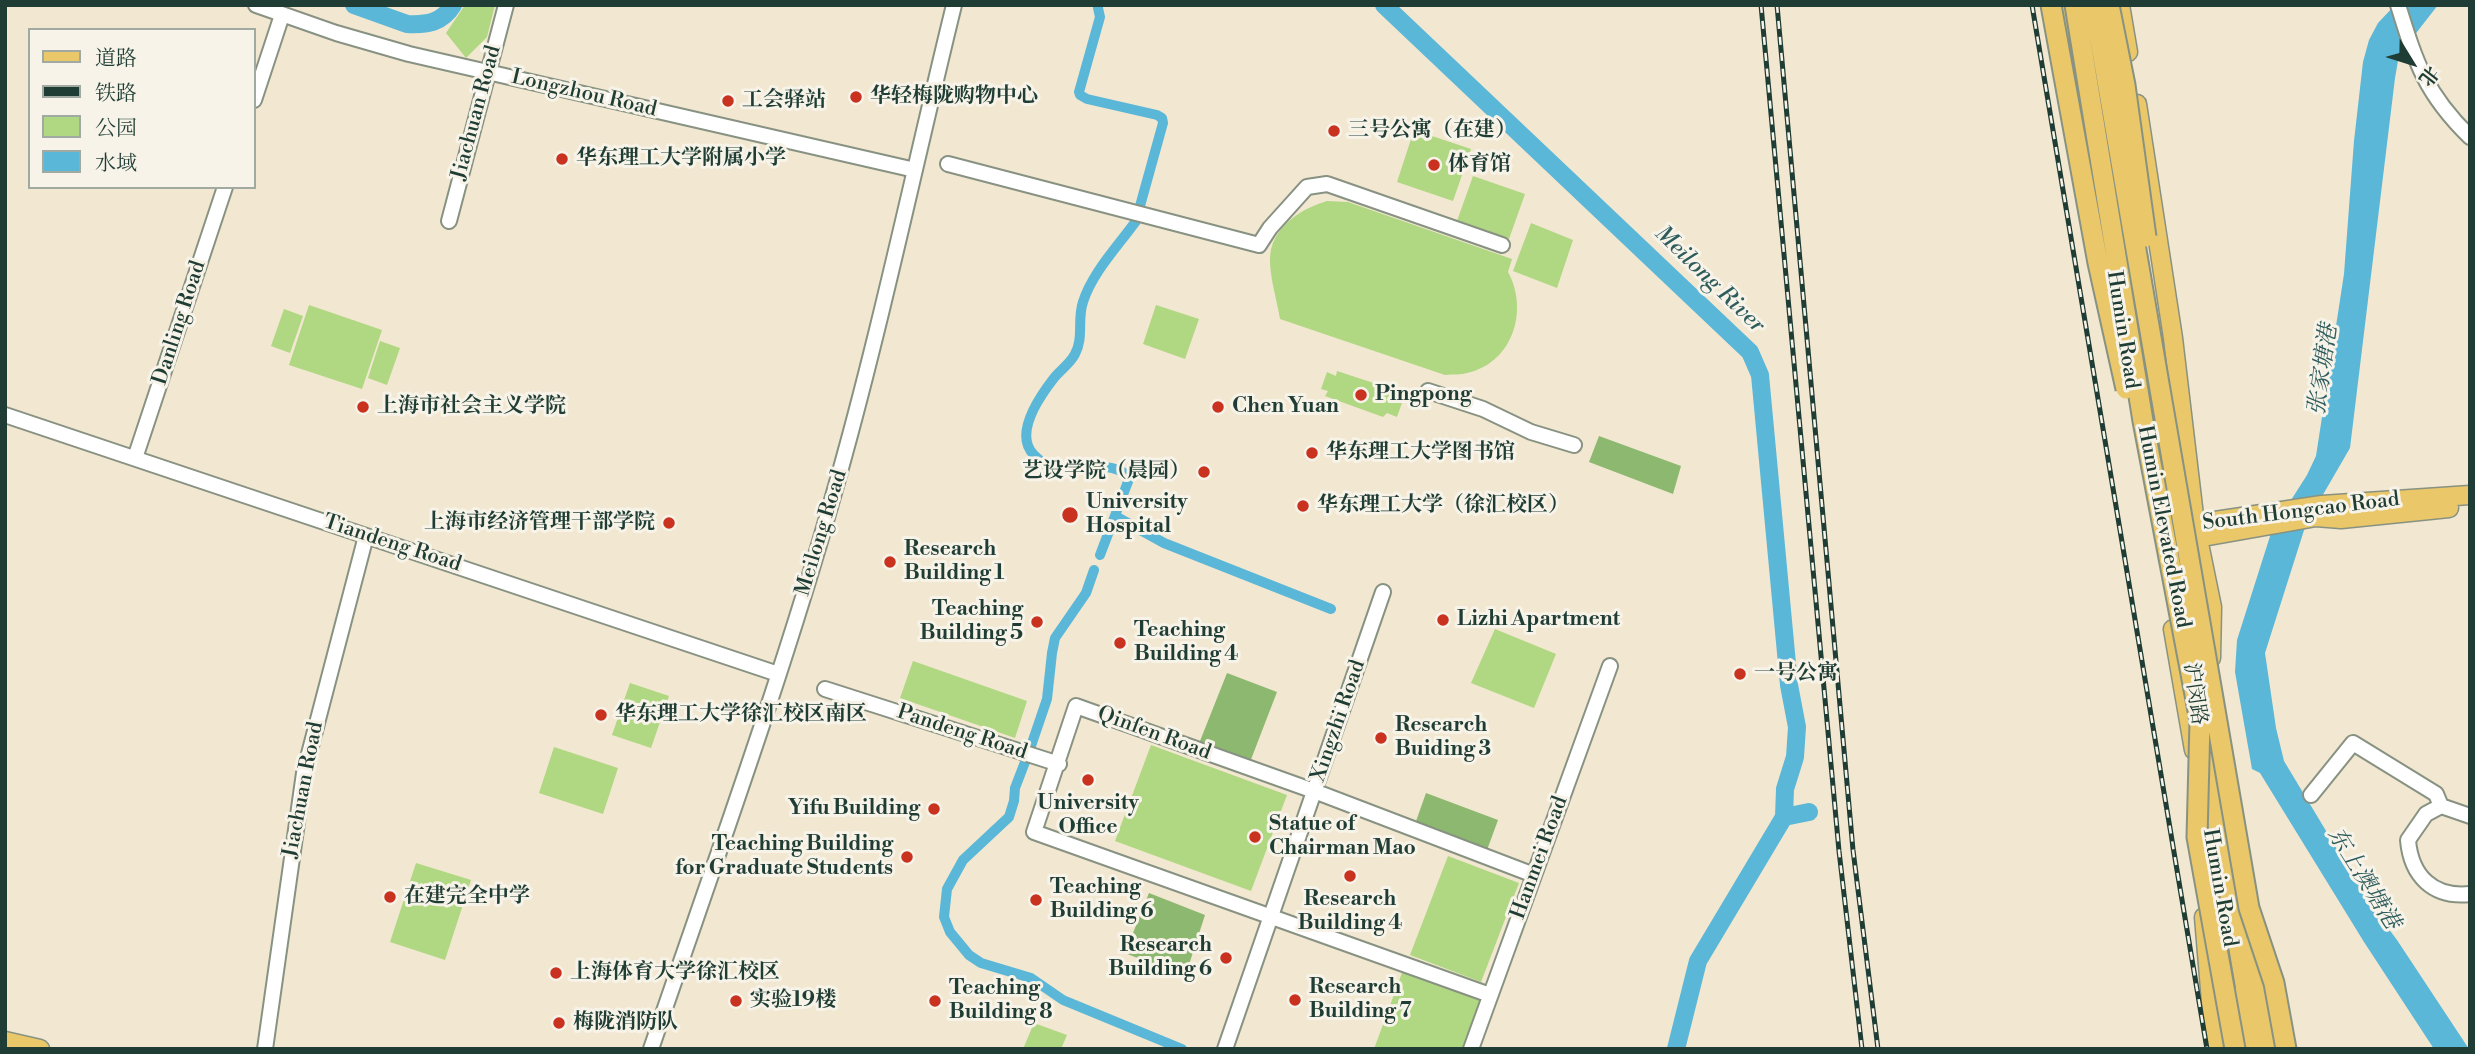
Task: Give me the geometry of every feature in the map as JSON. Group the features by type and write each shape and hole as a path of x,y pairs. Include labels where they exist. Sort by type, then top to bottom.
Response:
{"highway":[{"path":"2051,5 2098,264 2129,403 2143,421"},
{"name":"Humin Elevated Road","path":"2075,5 2143,421 2200,721 2256,1049"},
{"name":"Humin Elevated Road","path":"2095,5 2273,1049"},
{"path":"2109,5 2125,85 2152,276 2149,325"},
{"path":"2200,721 2205,840 2235,1049"},
{"path":"2249,908 2274,983 2286,1049"}],"main road":[{"name":"Humin Road","path":"2065,5 2132,384"},
{"name":"Humin Road","path":"2095,5 2192,533 2212,607 2211,658 2281,1049"},
{"name":"Humin Road","path":"2120,5 2166,294 2192,533"},
{"path":"2159,345 2166,294"},
{"name":"Humin Road","path":"2165,382 2184,447"},
{"name":"沪闵路","path":"2132,384 2147,428 2166,538 2205,840"},
{"name":"South Hongcao Road","path":"2166,538 2319,511 2470,495"},
{"name":"South Hongcao Road","path":"2319,511 2341,519 2470,506"},
{"name":"Humin Road","path":"2205,840 2236,985 2246,1049"},
{"path":"2205,840 2215,1049"},
{"name":"Humin Road","path":"2226,1049 2223,1029 2236,985"},
{"name":"Humin Road","path":"2275,1004 2296,1049"},
{"path":"5,1041 40,1049"}],"street":[{"name":"Longzhou Road","path":"256,5 383,48 915,170"},
{"name":"Jiachuan Road","path":"449,221 506,5"},
{"name":"Meilong Road","path":"651,1049 778,674 837,483 892,268 954,5"},
{"path":"2398,5 2414,56 2430,89 2470,137"},
{"path":"256,94 282,15"},
{"path":"948,164 1259,245 1270,228 1307,187 1326,184 1502,245"},
{"name":"Danling Road","path":"135,458 224,189"},
{"path":"1428,391 1483,409 1531,432 1574,445"},
{"name":"Tiandeng Road","path":"5,415 778,674"},
{"name":"Jiachuan Road","path":"265,1049 304,773 366,536"},
{"name":"Xingzhi Road","path":"1225,1049 1383,592"},
{"name":"Hanmei Road","path":"1471,1049 1610,666"},
{"name":"Pandeng Road","path":"825,689 1059,764"},
{"name":"Qinfen Road","path":"1490,995 1034,832 1059,764 1076,706 1314,791 1534,875"},
{"path":"2311,795 2353,743 2436,793 2441,806"},
{"path":"2470,816 2441,806 2426,814 2408,840 2414,869 2440,892 2470,894"}],"green space":[{"path":"465,5 495,5 487,37 466,58 446,33"},
{"name":"体育馆","path":"1414,130 1471,149 1453,201 1397,182"},
{"path":"1473,176 1525,194 1509,239 1457,221"},
{"path":"1327,201 1348,202 1512,259 1508,272 1517,302 1516,318 1506,347 1483,367 1467,373 1445,375 1280,319 1270,267 1275,238 1297,215"},
{"path":"1531,223 1573,240 1557,288 1513,271"},
{"path":"309,305 382,330 362,389 289,365"},
{"path":"1156,305 1199,319 1185,359 1143,344"},
{"path":"284,309 303,316 290,353 271,346"},
{"path":"380,341 400,348 387,385 368,378"},
{"name":"Pingpong","path":"1337,371 1395,390 1394,394 1404,397 1397,417 1387,413 1383,417 1325,396 1328,391 1321,389 1327,372 1336,376"},
{"path":"1599,436 1681,466 1673,494 1589,462"},
{"path":"1495,629 1556,654 1534,708 1471,683"},
{"path":"913,661 1027,701 1015,738 900,698"},
{"path":"1227,673 1277,692 1250,762 1200,741"},
{"path":"630,683 669,696 651,748 612,735"},
{"path":"1151,745 1287,795 1251,891 1115,841"},
{"path":"554,747 618,768 603,814 539,793"},
{"path":"1426,793 1498,820 1487,850 1415,824"},
{"path":"1448,856 1519,883 1481,982 1410,955"},
{"path":"416,863 471,880 445,960 390,942"},
{"path":"1149,893 1205,915 1185,977 1125,953"},
{"path":"1403,970 1482,999 1462,1049 1374,1049"},
{"path":"1034,1023 1067,1035 1061,1049 1023,1049"}],"water":[{"path":"2395,5 2438,5 2399,55 2350,448 2306,524 2265,653 2276,728 2284,761 2370,904 2469,1049 2434,1049 2364,942 2260,773 2252,769 2235,672 2237,640 2272,530 2316,456 2344,274 2363,62 2369,40 2378,23"}],"waterway":[{"path":"354,5 407,24 439,19 453,5"},
{"name":"Meilong River","path":"1384,5 1750,352 1760,375 1789,685 1797,727 1795,757 1785,789 1784,817"},
{"path":"1098,8 1100,17 1080,95 1162,118 1163,123 1140,206"},
{"path":"1100,555 1129,479 1128,475 1103,467 1070,471 1047,465 1034,455 1028,446 1027,426 1042,395 1078,348 1081,308 1087,291 1106,260 1136,221"},
{"path":"1115,516 1164,543 1331,609"},
{"path":"1031,746 1047,699 1055,638 1086,593 1094,570"},
{"path":"1025,762 1015,788 1009,817 963,860 947,889 944,917 950,932 969,955 981,963 1031,978 1063,1000 1182,1049"},
{"path":"1676,1049 1698,961 1784,817 1809,812"}],"railway":[{"path":"1761,5 1839,851 1862,1049"},
{"path":"1777,5 1853,850 1878,1049"},
{"path":"2032,5 2207,1049"}],"place":[{"name":"华轻梅陇购物中心","path":"856,97"},
{"name":"工会驿站","path":"728,101"},
{"name":"三号公寓（在建）","path":"1334,131"},
{"name":"华东理工大学附属小学","path":"562,159"},
{"name":"体育馆","path":"1434,165"},
{"name":"Pingpong","path":"1361,395"},
{"name":"上海市社会主义学院","path":"363,407"},
{"name":"Chen Yuan","path":"1218,407"},
{"name":"华东理工大学图书馆","path":"1312,453"},
{"name":"艺设学院（晨园）","path":"1204,472"},
{"name":"华东理工大学（徐汇校区）","path":"1303,506"},
{"name":"University Hospital","path":"1070,515"},
{"name":"上海市经济管理干部学院","path":"669,523"},
{"name":"Research Building 1","path":"890,562"},
{"name":"Lizhi Apartment","path":"1443,620"},
{"name":"Teaching Building 5","path":"1037,622"},
{"name":"Teaching Building 4","path":"1120,643"},
{"name":"一号公寓","path":"1740,674"},
{"name":"华东理工大学徐汇校区南区","path":"601,715"},
{"name":"Research Buiding 3","path":"1381,738"},
{"name":"University Office","path":"1088,780"},
{"name":"Yifu Building","path":"934,809"},
{"name":"Statue of Chairman Mao","path":"1255,837"},
{"name":"Teaching Building for Graduate Students","path":"907,857"},
{"name":"Research Building 4","path":"1350,876"},
{"name":"在建完全中学","path":"390,897"},
{"name":"Teaching Building 6","path":"1036,900"},
{"name":"Research Building 6","path":"1226,958"},
{"name":"上海体育大学徐汇校区","path":"556,973"},
{"name":"Research Building 7","path":"1295,1000"},
{"name":"实验19楼","path":"736,1001"},
{"name":"Teaching Building 8","path":"935,1001"},
{"name":"梅陇消防队","path":"559,1023"}],"water label":[{"name":"张家塘港","path":"2324,370"},
{"name":"东上澳塘港","path":"2363,879"}]}
